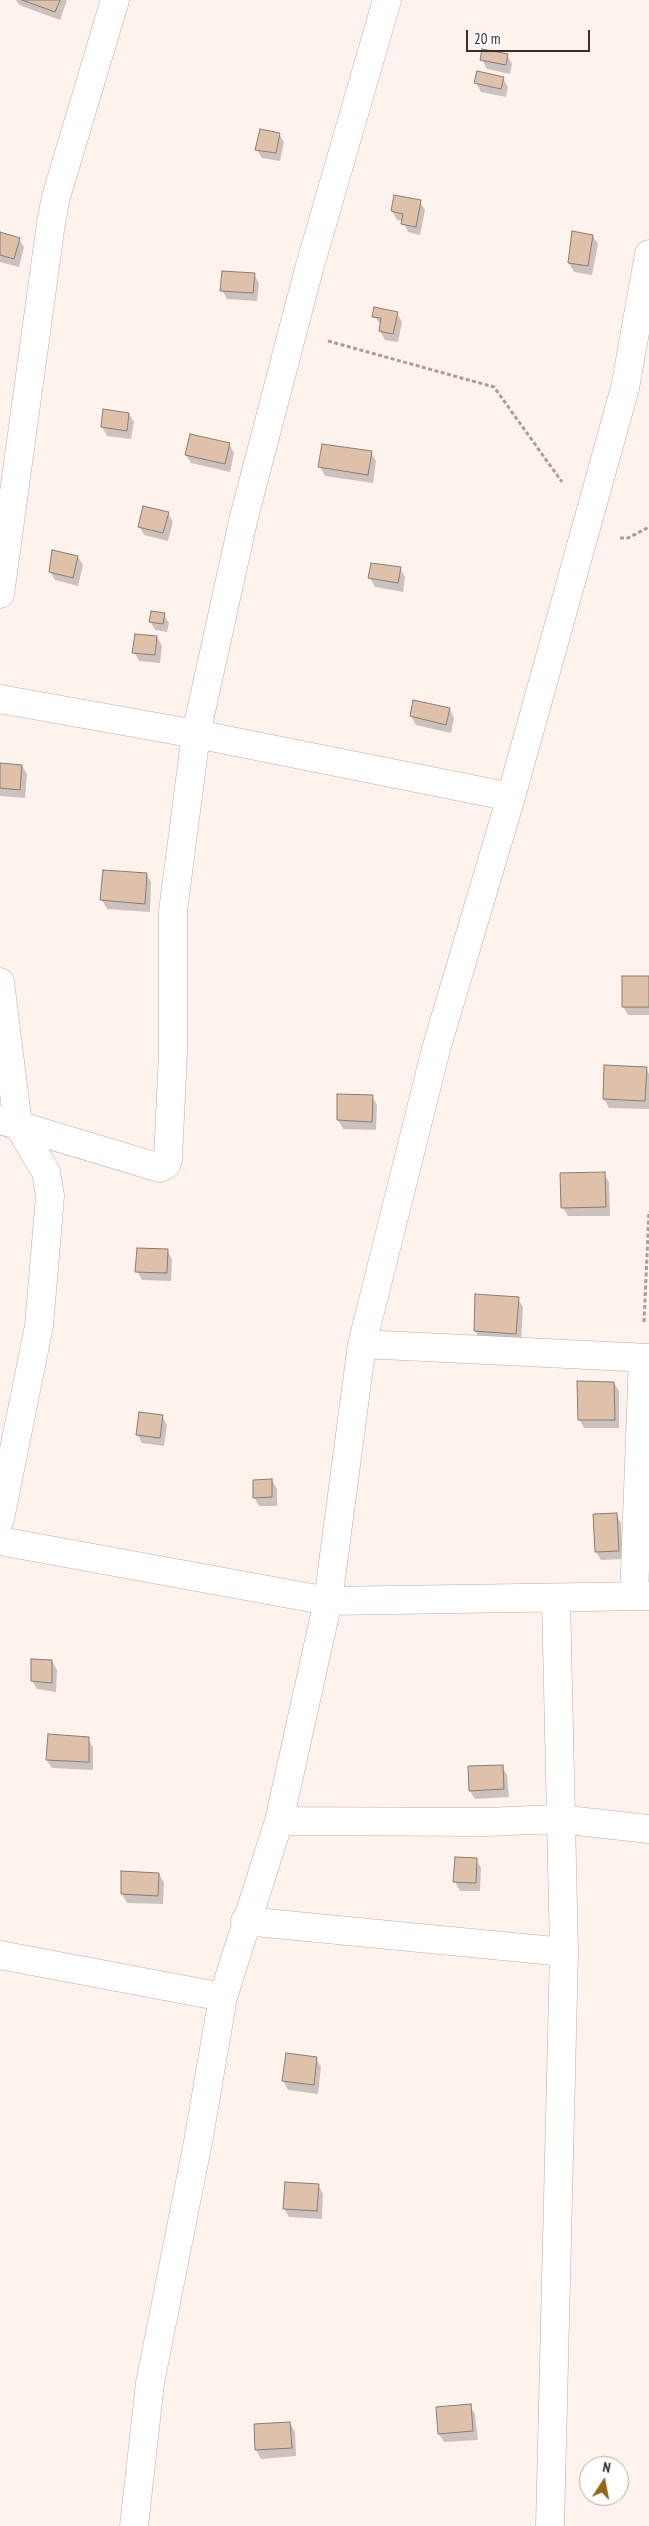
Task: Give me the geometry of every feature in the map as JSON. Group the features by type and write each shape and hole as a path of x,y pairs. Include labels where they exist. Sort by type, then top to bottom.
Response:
{"street":[{"path":"0,594 56,197 115,0"},
{"path":"9,1123 160,1168 166,1165 168,1160 173,1052 173,911 196,734 244,517 293,332 387,0"},
{"path":"134,2526 150,2382 198,2142 223,1997 279,1821 328,1601 362,1344 436,1049 511,797 625,388 648,266"},
{"path":"0,699 196,734 511,797"},
{"path":"0,982 9,1123 46,1172 50,1196 39,1326 0,1519"},
{"path":"0,1541 328,1601 642,1596 646,1358 362,1344"},
{"path":"550,2526 564,1952 556,1598"},
{"path":"279,1821 486,1822 560,1819 649,1829"},
{"path":"246,1921 564,1952"},
{"path":"0,1955 223,1997"}],"path":[{"path":"293,332 494,387 588,519"},
{"path":"646,1358 649,1211"}],"building":[{"path":"22,0 60,0 55,12"},
{"path":"482,49 508,54 506,65 480,60"},
{"path":"477,71 504,77 501,89 474,83"},
{"path":"260,129 280,133 276,153 255,150"},
{"path":"394,195 421,200 416,227 401,224 403,214 391,211"},
{"path":"572,231 593,235 588,266 568,263"},
{"path":"0,232 20,238 14,259 0,255"},
{"path":"222,271 255,273 253,293 220,291"},
{"path":"374,307 398,312 393,334 379,331 381,318 372,317"},
{"path":"103,409 129,413 127,431 101,427"},
{"path":"190,434 230,443 225,464 185,455"},
{"path":"322,444 372,451 368,475 318,467"},
{"path":"143,506 169,512 163,533 138,527"},
{"path":"52,550 78,556 73,578 49,572"},
{"path":"371,563 401,567 398,583 368,578"},
{"path":"151,611 165,613 163,624 149,622"},
{"path":"135,634 157,636 155,655 132,653"},
{"path":"413,700 450,708 446,725 410,716"},
{"path":"0,763 22,765 20,790 0,788"},
{"path":"103,870 147,873 145,904 100,900"},
{"path":"622,976 649,976 649,1007 622,1007"},
{"path":"604,1065 647,1067 645,1101 603,1099"},
{"path":"337,1094 373,1095 372,1122 337,1120"},
{"path":"605,1172 606,1207 561,1208 560,1173"},
{"path":"137,1248 168,1249 167,1273 135,1272"},
{"path":"475,1294 519,1297 516,1334 474,1331"},
{"path":"577,1381 614,1382 615,1420 578,1420"},
{"path":"139,1412 163,1415 160,1438 136,1435"},
{"path":"272,1479 272,1497 253,1498 253,1480"},
{"path":"617,1513 619,1551 595,1552 593,1514"},
{"path":"31,1659 52,1660 52,1683 31,1681"},
{"path":"48,1734 89,1737 89,1762 46,1760"},
{"path":"503,1765 504,1789 469,1791 468,1766"},
{"path":"455,1857 477,1858 476,1883 453,1882"},
{"path":"121,1871 159,1873 158,1896 121,1894"},
{"path":"286,2053 317,2057 314,2085 282,2081"},
{"path":"285,2182 319,2184 317,2211 283,2209"},
{"path":"471,2404 473,2431 438,2434 436,2407"},
{"path":"290,2422 292,2448 255,2450 254,2424"}]}
